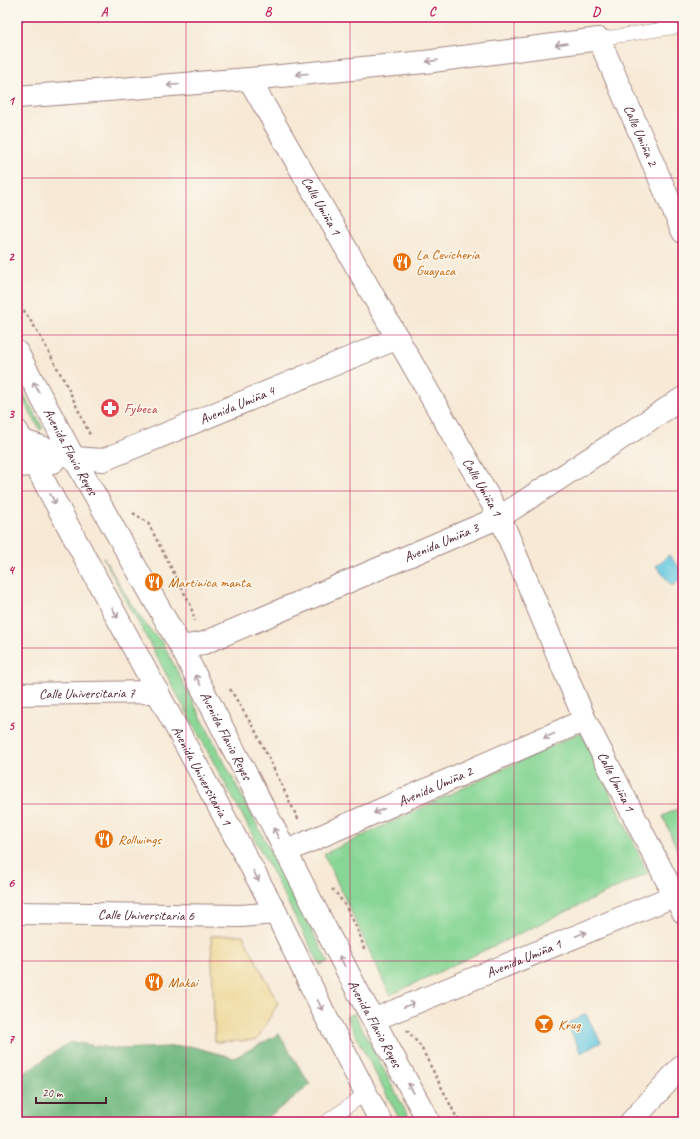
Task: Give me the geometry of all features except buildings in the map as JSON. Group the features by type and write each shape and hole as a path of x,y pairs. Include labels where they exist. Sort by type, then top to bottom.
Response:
{"street":[{"path":"17,97 249,79 426,62 599,39"},
{"name":"Calle Umiña 2","path":"599,39 683,232"},
{"name":"Calle Umiña 1","path":"249,79 500,517 585,720 678,904"},
{"name":"Avenida Umiña 4","path":"74,458 103,460 398,338"},
{"name":"Avenida Flavio Reyes","path":"17,352 74,458 181,647 285,852 373,1020 429,1122"},
{"name":"Avenida Umiña 3","path":"181,647 204,643 500,517 683,398"},
{"path":"19,438 74,458"},
{"name":"Avenida Universitaria 1","path":"19,438 26,465 158,692 276,913 323,1011 381,1122"},
{"path":"26,465 74,458"},
{"name":"Calle Universitaria 7","path":"17,694 158,692"},
{"name":"Avenida Umiña 2","path":"285,852 585,720"},
{"name":"Avenida Umiña 1","path":"373,1020 678,904"},
{"name":"Calle Universitaria 6","path":"17,913 241,916 276,913"},
{"path":"631,1122 683,1065"}],"lane":[{"path":"599,39 683,26"},
{"path":"326,1122 366,1094"}],"path":[{"path":"17,300 38,332 67,386 93,440"},
{"path":"132,512 148,523 190,604 196,626"},
{"path":"229,686 256,732 301,825"},
{"path":"404,1027 421,1047 459,1122"}],"green space":[{"path":"17,383 43,428 40,430 17,389"},
{"path":"103,557 137,613 162,642 328,962 320,965 248,826"},
{"path":"581,732 648,873 390,995 324,854"},
{"path":"683,806 683,849 678,852 663,816"},
{"path":"354,1013 411,1122 401,1122 346,1017"},
{"path":"279,1034 310,1085 262,1122 17,1122 17,1078 70,1042 118,1049 190,1046 234,1058"}],"sand":[{"path":"243,935 278,1003 257,1040 215,1042 211,936"}],"water":[{"path":"669,555 683,572 683,578 672,586 656,566"},
{"path":"586,1014 601,1042 581,1053 567,1024"}],"place":[{"name":"La Cevichería Guayaca","path":"402,262"},
{"name":"Fybeca","path":"110,408"},
{"name":"Martinica manta","path":"154,582"},
{"name":"Rollwings","path":"104,839"},
{"name":"Makai","path":"154,982"},
{"name":"Krug","path":"544,1024"}]}
